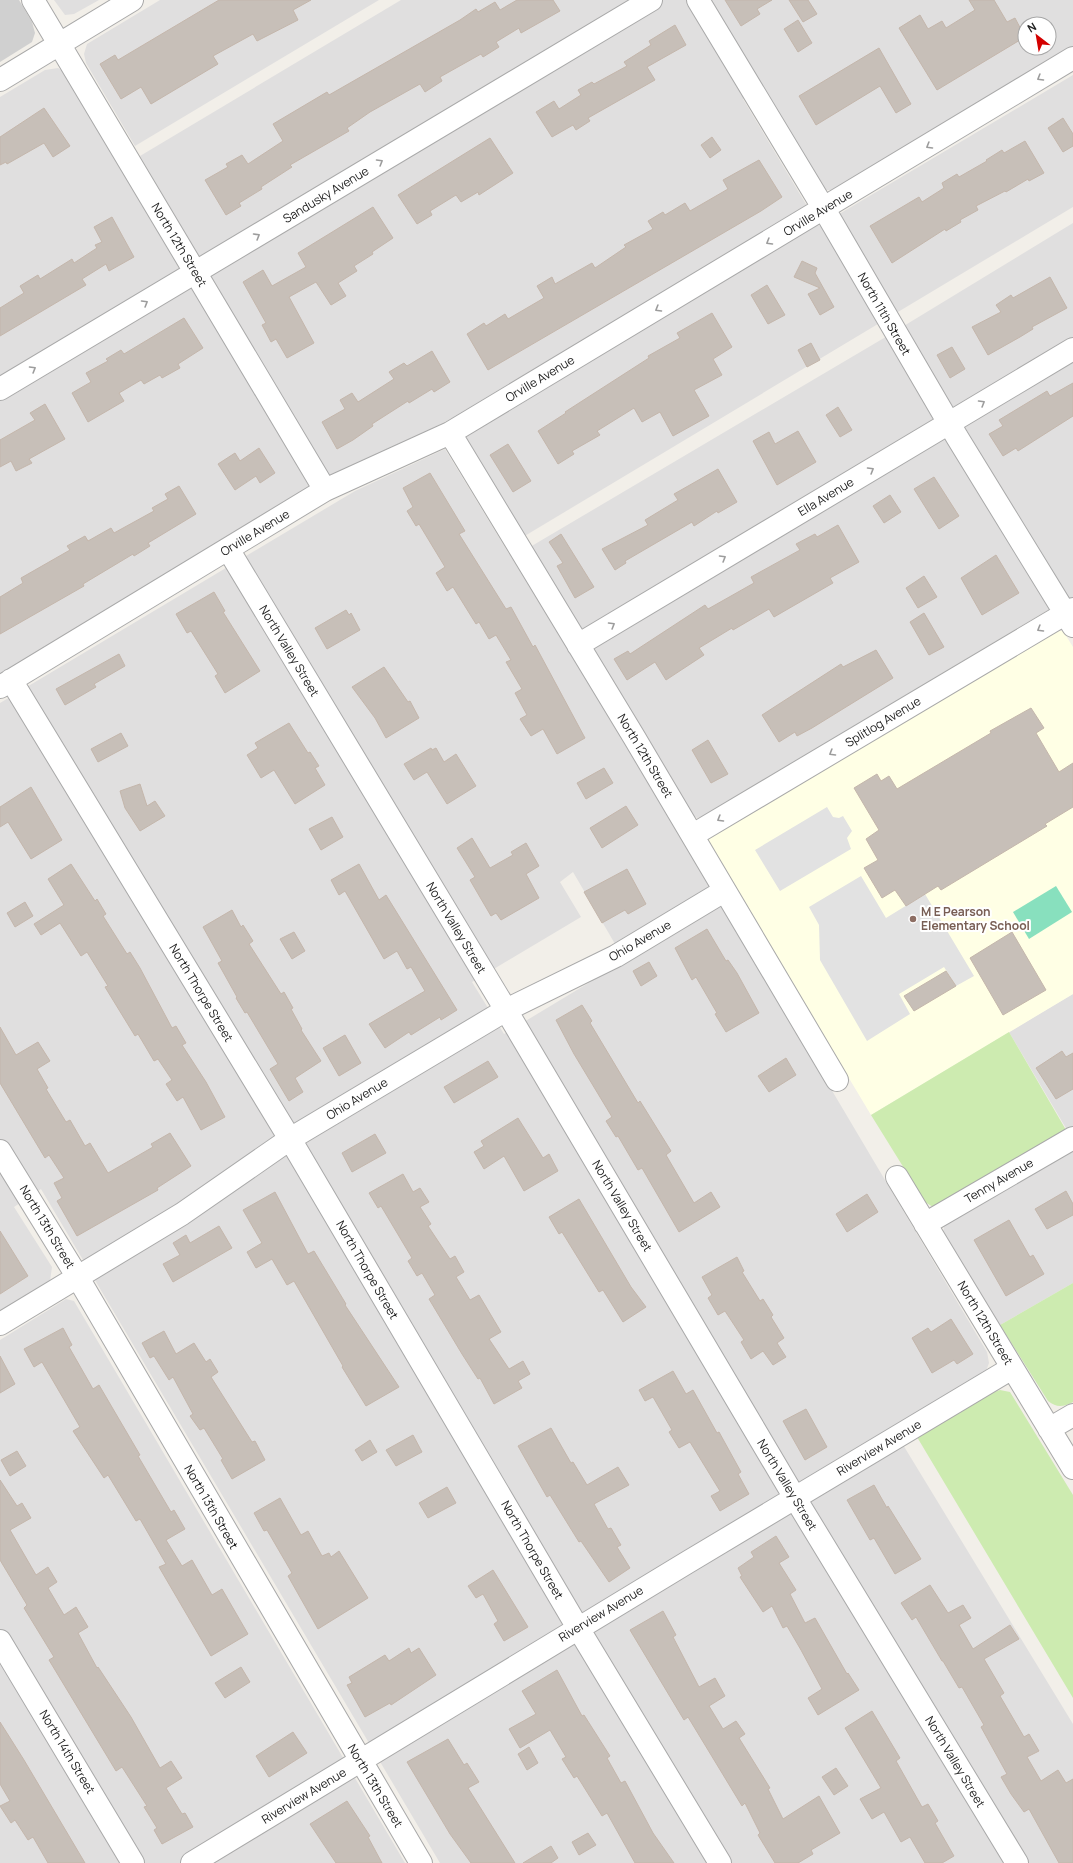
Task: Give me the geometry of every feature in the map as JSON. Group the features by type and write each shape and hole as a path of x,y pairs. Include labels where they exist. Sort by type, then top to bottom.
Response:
{"street":[{"name":"North 12th Street","path":"34,0 326,490"},
{"path":"0,80 132,0"},
{"name":"Sandusky Avenue","path":"0,389 651,0"},
{"name":"North 11th Street","path":"698,0 824,209 949,423 1070,616"},
{"name":"Orville Avenue","path":"5,684 326,490 450,434 1073,58"},
{"name":"Ella Avenue","path":"578,645 1073,349"},
{"name":"North 12th Street","path":"450,434 693,835 724,891 837,1080"},
{"name":"North Valley Street","path":"228,549 506,1010 795,1498 1017,1863"},
{"name":"Splitlog Avenue","path":"693,835 1070,616"},
{"name":"North Thorpe Street","path":"5,684 290,1139 578,1628 720,1863"},
{"name":"Ohio Avenue","path":"0,1324 77,1276 182,1214 290,1139 506,1010 616,956 724,891"},
{"name":"Tenny Avenue","path":"925,1224 1073,1138"},
{"name":"North 13th Street","path":"0,1151 77,1276 421,1863"},
{"name":"North 12th Street","path":"897,1177 1073,1468"},
{"name":"Riverview Avenue","path":"192,1863 361,1762 578,1628 1012,1368"},
{"path":"1049,1429 1073,1415"},
{"name":"North 14th Street","path":"0,1641 133,1863"}],"shaded area":[{"path":"0,0 19,0 32,22 35,33 32,42 0,62"},
{"path":"54,0 99,0 74,14 65,15"},
{"path":"160,0 379,0 135,146 86,63 84,54 87,44"},
{"path":"401,0 1073,0 1073,49 834,190 825,190 762,87 743,99 819,226 1073,75 1073,207 523,537 452,418 335,475 329,475 323,471 140,156"},
{"path":"58,68 67,73 310,488 0,677 0,97 45,70"},
{"path":"1073,223 1073,606 1068,598 706,815 697,818 690,813 530,547 884,338"},
{"path":"445,449 668,814 987,1352 989,1363 986,1371 894,1430 1073,1724 1073,1863 440,1863 41,1189 14,1207 52,1267 50,1281 0,1311 0,703 355,491","holes":["573,872 625,961 504,1034 472,982 581,917 560,882"]},
{"name":"M E Pearson Elementary School","path":"1059,631 1063,631 1073,647 1073,994 871,1115 708,841 712,835"},
{"path":"827,807 833,817 839,818 843,816 852,831 847,838 851,849 780,891 755,850"},
{"path":"861,876 886,918 925,894 974,976 956,986 944,967 899,994 910,1014 867,1041 820,960 819,925 809,907"},
{"path":"1073,994 1073,1140 1009,1032"},
{"path":"1073,1148 1073,1283 1000,1325 943,1232 945,1223"},
{"path":"66,1299 74,1301 405,1863 0,1863 0,1340"}],"green space":[{"path":"1056,886 1072,912 1029,939 1013,912"},
{"path":"1009,1032 1066,1130 933,1207 925,1202 871,1115"},
{"path":"1073,1283 1073,1402 1063,1406 1057,1406 1048,1401 1000,1325"},
{"path":"1000,1390 1010,1392 1073,1495 1073,1698 917,1437 991,1393"}],"building":[{"path":"219,0 311,0 293,10 298,20 257,41 253,34 213,56 218,64 151,104 141,87 121,99 100,64 115,55 118,60"},
{"path":"517,0 553,0 560,11 521,33 519,28 496,42 499,47 483,57 481,54 440,77 442,81 425,92 420,84 370,112 347,128 349,131 290,165 292,167 261,187 262,189 239,203 241,206 226,215 205,180 228,167 226,164 242,155 248,164 283,141 273,124 327,92 329,95 460,20 476,9 478,12 495,2 500,10"},
{"path":"725,0 772,0 757,9 760,14 741,26"},
{"path":"789,0 808,0 817,14 803,22"},
{"path":"969,0 994,0 1007,22 1015,18 1017,22 1017,42 937,90 899,28 920,15 928,29 942,21 946,28 975,10"},
{"path":"798,20 812,43 798,52 784,29"},
{"path":"675,25 686,45 647,67 655,80 588,118 590,121 576,130 573,125 552,137 536,112 554,101 559,109 581,95 578,90 592,82 594,84 627,66 624,62 651,45 649,41"},
{"path":"879,48 911,104 896,113 880,86 816,125 799,96"},
{"path":"44,108 70,146 53,157 44,143 7,164 6,162 0,165 0,137"},
{"path":"1063,118 1073,134 1073,146 1063,152 1048,128"},
{"path":"712,137 721,150 710,158 701,145"},
{"path":"490,138 513,173 479,195 478,192 461,202 456,195 430,211 432,215 417,224 398,195"},
{"path":"1025,141 1044,173 1029,181 1028,179 1006,192 1005,191 976,206 978,210 960,220 961,222 946,231 945,229 892,263 870,226 919,197 922,202 944,188 942,183 957,174 959,177 987,161 986,160 1002,150 1004,153"},
{"path":"759,160 782,197 761,211 488,370 467,334 484,323 486,326 505,314 508,319 544,298 537,286 552,277 555,284 592,263 595,268 626,247 624,245 653,229 648,221 663,212 665,215 685,203 690,211 728,189 723,180"},
{"path":"373,207 393,238 372,252 373,254 354,266 357,271 338,283 346,296 331,305 316,282 289,297 314,343 287,358 276,339 271,342 262,325 266,323 243,282 263,270 272,286 306,267 298,253"},
{"path":"112,217 134,257 109,271 106,264 82,279 86,285 0,336 0,308 24,293 20,286 38,275 40,279 72,259 74,263 97,248 95,245 102,242 94,227"},
{"path":"802,261 817,268 815,273 834,307 820,315 808,294 820,288 794,277"},
{"path":"1050,277 1067,308 1032,327 1033,329 988,355 972,327 1001,312 996,305 1011,295 1013,298"},
{"path":"767,285 785,315 768,324 751,295"},
{"path":"712,313 732,347 713,359 722,375 694,390 709,416 673,436 660,412 642,422 634,408 597,431 600,435 572,451 574,454 558,464 538,431 649,358 648,356 680,338 677,333"},
{"path":"184,318 203,348 178,364 180,368 162,378 160,375 144,384 141,380 119,393 124,401 88,422 72,393 91,382 86,373 108,361 106,359 121,350 124,354"},
{"path":"811,343 820,360 807,367 798,350"},
{"path":"952,347 965,369 950,378 937,355"},
{"path":"432,351 450,382 434,392 432,389 409,403 408,401 372,424 373,426 353,440 337,449 322,422 345,409 340,400 352,393 358,402 394,379 389,372 404,363 407,366"},
{"path":"1073,383 1073,416 1018,451 1016,448 1003,456 989,434 1003,426 999,420 1047,391 1050,396"},
{"path":"45,404 65,439 29,459 32,463 16,471 11,461 0,467 0,440 35,420 30,413"},
{"path":"838,407 852,430 840,437 826,415"},
{"path":"798,431 816,462 777,485 753,441 769,432 775,444"},
{"path":"508,444 531,481 513,492 490,455"},
{"path":"259,448 275,473 260,483 256,476 235,490 218,464 235,453 240,461"},
{"path":"718,469 737,502 718,513 717,511 694,526 692,522 625,561 626,563 615,570 602,549 648,525 645,520 678,500 674,494"},
{"path":"430,473 465,531 459,534 506,609 511,607 533,647 535,645 585,738 557,754 543,729 531,736 520,719 527,715 515,693 522,689 506,662 511,660 496,635 489,639 479,622 476,624 453,587 447,591 436,573 445,567 419,524 416,526 407,511 413,507 403,488"},
{"path":"934,477 959,516 939,529 914,489"},
{"path":"179,486 196,514 148,543 150,546 134,556 133,554 83,584 84,586 0,634 0,597 23,583 21,578 70,550 67,546 85,536 88,541 111,528 114,533 154,511 152,508 168,499 165,494"},
{"path":"890,495 901,512 884,523 873,506"},
{"path":"838,525 859,562 830,578 833,583 774,617 769,609 733,630 732,628 699,648 704,655 666,680 655,662 627,680 614,659 628,651 630,654 705,605 708,609 754,583 751,577 800,550 796,544 815,534 817,537"},
{"path":"561,534 594,587 575,598 557,566 563,563 549,542"},
{"path":"996,555 1019,593 982,615 961,578"},
{"path":"924,576 937,597 918,608 906,588"},
{"path":"214,592 225,611 223,612 260,671 225,693 215,676 218,674 191,631 187,633 176,614"},
{"path":"346,610 349,615 351,613 360,630 327,649 315,628"},
{"path":"924,613 944,647 929,655 910,622"},
{"path":"876,650 893,678 812,728 797,736 795,732 779,742 762,715 841,664 843,667"},
{"path":"119,654 125,666 94,684 96,687 65,705 56,689"},
{"path":"384,667 408,702 410,701 419,718 386,738 375,718 352,687"},
{"path":"1031,708 1044,728 1036,733 1059,772 1073,763 1073,807 1045,824 1047,826 941,890 938,886 906,906 895,890 882,898 864,868 878,860 866,839 879,830 854,788 877,774 881,781 889,776 897,789 991,733 990,731"},
{"path":"289,723 308,753 310,752 319,766 315,768 325,785 295,804 274,770 261,778 247,755 258,748 255,743"},
{"path":"121,733 128,746 98,762 91,749"},
{"path":"708,740 728,774 711,783 692,750"},
{"path":"431,748 432,750 436,748 444,762 456,754 476,786 447,804 427,772 414,780 404,764"},
{"path":"604,768 613,783 586,799 577,783"},
{"path":"140,784 147,806 155,801 165,816 140,831 125,808 120,791"},
{"path":"31,787 62,840 31,859 8,822 0,827 0,807"},
{"path":"626,806 638,825 602,848 590,828"},
{"path":"332,817 343,837 321,850 309,829"},
{"path":"472,838 490,868 513,855 511,852 526,843 539,866 526,874 539,898 501,920 496,913 491,916 470,880 475,877 457,848"},
{"path":"71,864 95,901 97,899 106,914 103,916 127,954 130,952 140,968 172,1028 176,1026 186,1043 182,1045 206,1082 225,1117 201,1130 183,1097 177,1101 166,1084 172,1080 158,1059 154,1061 138,1034 135,1036 105,987 108,986 87,952 81,956 60,923 41,935 34,924 64,905 48,879"},
{"path":"359,864 379,900 386,895 457,1010 441,1020 440,1017 411,1035 409,1032 385,1048 369,1024 425,991 411,967 407,969 397,951 384,959 345,891 339,895 331,880"},
{"path":"627,869 646,904 628,914 625,910 602,923 584,892"},
{"path":"25,902 33,916 15,927 7,913"},
{"path":"232,910 241,927 243,925 253,941 249,944 281,994 284,992 293,1008 291,1009 302,1029 301,1030 321,1061 295,1078 303,1092 289,1101 270,1069 278,1064 247,1012 245,1013 236,998 237,997 218,963 222,961 203,927"},
{"path":"707,929 726,961 728,960 737,973 759,1013 726,1032 696,977 692,980 675,948"},
{"path":"294,932 305,951 292,959 280,939"},
{"path":"1012,932 1046,990 1003,1015 970,958"},
{"path":"649,962 657,976 641,986 633,971"},
{"path":"946,971 956,986 914,1011 904,996"},
{"path":"582,1005 592,1021 590,1023 638,1103 640,1101 671,1151 666,1155 694,1203 711,1192 720,1207 679,1232 642,1168 638,1170 618,1136 616,1137 606,1121 612,1117 574,1054 556,1020"},
{"path":"0,1027 16,1055 38,1042 50,1061 37,1069 48,1088 46,1089 66,1122 70,1120 85,1146 90,1143 108,1173 153,1147 151,1144 170,1133 191,1166 157,1188 158,1190 77,1236 57,1201 62,1198 54,1183 64,1178 49,1155 45,1158 0,1083"},
{"path":"345,1035 361,1063 339,1076 323,1048"},
{"path":"1062,1051 1066,1057 1073,1053 1073,1089 1056,1099 1036,1068"},
{"path":"786,1058 796,1075 769,1092 758,1076"},
{"path":"488,1061 498,1077 454,1103 444,1087"},
{"path":"518,1118 543,1158 549,1154 558,1171 524,1191 504,1156 484,1169 474,1152 484,1146 481,1141"},
{"path":"375,1134 386,1153 352,1172 342,1153"},
{"path":"403,1174 413,1192 420,1188 429,1202 420,1207 431,1224 428,1226 450,1259 455,1256 464,1272 456,1277 470,1300 479,1295 501,1332 489,1339 509,1369 523,1361 530,1374 518,1381 522,1388 494,1404 480,1378 478,1379 429,1299 435,1295 422,1273 417,1276 408,1261 412,1258 381,1206 378,1208 369,1193"},
{"path":"1066,1191 1073,1204 1073,1215 1047,1229 1035,1209"},
{"path":"275,1192 308,1254 314,1251 346,1304 345,1305 399,1387 366,1406 342,1367 343,1366 294,1281 287,1285 272,1259 256,1268 247,1252 262,1243 243,1210"},
{"path":"867,1194 878,1212 847,1232 836,1214"},
{"path":"579,1199 631,1287 646,1307 623,1322 603,1290 599,1292 562,1232 559,1234 549,1217"},
{"path":"1009,1220 1030,1257 1033,1255 1044,1274 1006,1296 974,1240"},
{"path":"219,1226 232,1248 173,1282 163,1264 180,1255 173,1243 186,1235 190,1243"},
{"path":"0,1231 28,1276 0,1294"},
{"path":"737,1257 744,1271 742,1272 760,1301 763,1299 773,1315 771,1317 784,1338 777,1343 786,1357 773,1365 763,1351 751,1359 741,1342 744,1340 725,1311 718,1315 708,1298 712,1295 702,1277"},
{"path":"951,1319 973,1354 957,1364 954,1360 932,1373 912,1338 928,1328 931,1332"},
{"path":"63,1328 72,1345 69,1347 93,1389 99,1385 171,1512 174,1510 185,1529 166,1540 182,1566 192,1560 212,1595 222,1589 248,1634 211,1656 159,1567 166,1564 140,1519 136,1521 108,1475 104,1478 73,1431 80,1427 42,1362 34,1367 24,1349"},
{"path":"164,1331 176,1354 194,1343 206,1362 210,1359 218,1372 211,1377 252,1442 255,1441 265,1460 232,1479 221,1460 223,1459 204,1428 200,1430 190,1416 193,1414 173,1377 169,1380 154,1356 150,1358 142,1343"},
{"path":"0,1356 15,1384 0,1393"},
{"path":"673,1371 686,1394 693,1390 717,1433 719,1432 741,1472 738,1474 749,1494 720,1511 711,1496 720,1491 690,1442 679,1448 669,1432 672,1430 653,1397 645,1401 639,1390"},
{"path":"806,1409 827,1447 805,1460 783,1421"},
{"path":"551,1428 571,1463 573,1462 587,1485 618,1467 629,1485 594,1504 608,1529 611,1528 621,1545 617,1547 630,1568 609,1582 581,1541 579,1542 550,1495 547,1497 518,1446"},
{"path":"413,1435 422,1452 396,1466 386,1450"},
{"path":"370,1440 377,1452 362,1461 355,1450"},
{"path":"17,1451 26,1466 10,1476 1,1460"},
{"path":"0,1480 17,1506 22,1503 31,1518 10,1530 36,1575 48,1567 57,1582 48,1588 64,1615 76,1607 88,1627 78,1633 97,1668 98,1667 131,1717 160,1768 171,1761 182,1778 166,1788 182,1814 185,1813 193,1827 162,1844 154,1830 157,1828 144,1807 147,1806 122,1767 116,1771 49,1660 54,1657 24,1608 27,1605 0,1560"},
{"path":"874,1485 887,1508 888,1506 921,1559 895,1574 874,1538 870,1540 847,1500"},
{"path":"447,1487 456,1503 428,1518 419,1503"},
{"path":"280,1498 301,1535 308,1531 322,1556 329,1553 331,1557 339,1551 368,1598 318,1629 288,1576 292,1573 267,1530 264,1531 254,1513"},
{"path":"776,1536 789,1557 779,1563 796,1590 790,1594 805,1623 815,1618 847,1674 848,1673 859,1690 818,1715 808,1698 822,1689 801,1650 787,1626 783,1628 772,1606 763,1612 740,1577 742,1576 738,1568 754,1557 751,1552"},
{"path":"493,1570 528,1627 504,1641 494,1624 498,1621 483,1594 476,1598 468,1586"},
{"path":"930,1585 948,1613 963,1605 971,1618 959,1625 973,1649 1010,1625 1019,1639 984,1659 1004,1693 1000,1696 1024,1737 1029,1734 1039,1751 1027,1757 1041,1781 1058,1770 1066,1783 1073,1779 1073,1863 1059,1863 1029,1809 1024,1812 1011,1794 1001,1777 1007,1774 981,1727 984,1725 962,1687 959,1688 916,1617 912,1620 901,1603"},
{"path":"663,1611 676,1635 673,1637 699,1687 715,1678 725,1696 709,1706 723,1729 736,1721 745,1734 739,1738 770,1788 768,1789 783,1819 819,1796 840,1833 811,1850 813,1854 798,1863 775,1863 758,1835 760,1833 745,1803 742,1806 688,1717 684,1720 630,1630"},
{"path":"409,1648 411,1653 419,1648 436,1675 391,1705 390,1703 365,1717 347,1685 352,1683 349,1677 385,1655 389,1661"},
{"path":"241,1667 250,1682 225,1698 215,1683"},
{"path":"557,1670 582,1716 584,1715 610,1756 607,1758 621,1783 625,1781 653,1833 674,1863 635,1863 607,1813 602,1816 577,1776 574,1778 562,1759 566,1757 550,1730 520,1748 509,1729 536,1714 522,1691"},
{"path":"872,1711 900,1758 896,1761 922,1807 928,1804 938,1821 935,1823 954,1856 942,1863 925,1863 910,1837 901,1842 884,1812 872,1819 860,1799 881,1788 845,1728"},
{"path":"0,1722 85,1863 48,1863 33,1837 28,1840 15,1820 11,1823 0,1806 10,1801 0,1784"},
{"path":"293,1732 307,1753 269,1777 256,1756"},
{"path":"448,1739 464,1765 467,1763 479,1782 468,1788 515,1863 471,1863 450,1834 407,1762"},
{"path":"529,1747 538,1763 527,1770 518,1754"},
{"path":"836,1768 848,1786 834,1795 822,1777"},
{"path":"347,1801 370,1836 368,1837 382,1863 336,1863 310,1824"},
{"path":"588,1833 596,1845 579,1855 572,1842"},
{"path":"551,1846 558,1858 551,1863 523,1863"}],"place":[{"name":"M E Pearson Elementary School","path":"913,919"}]}
